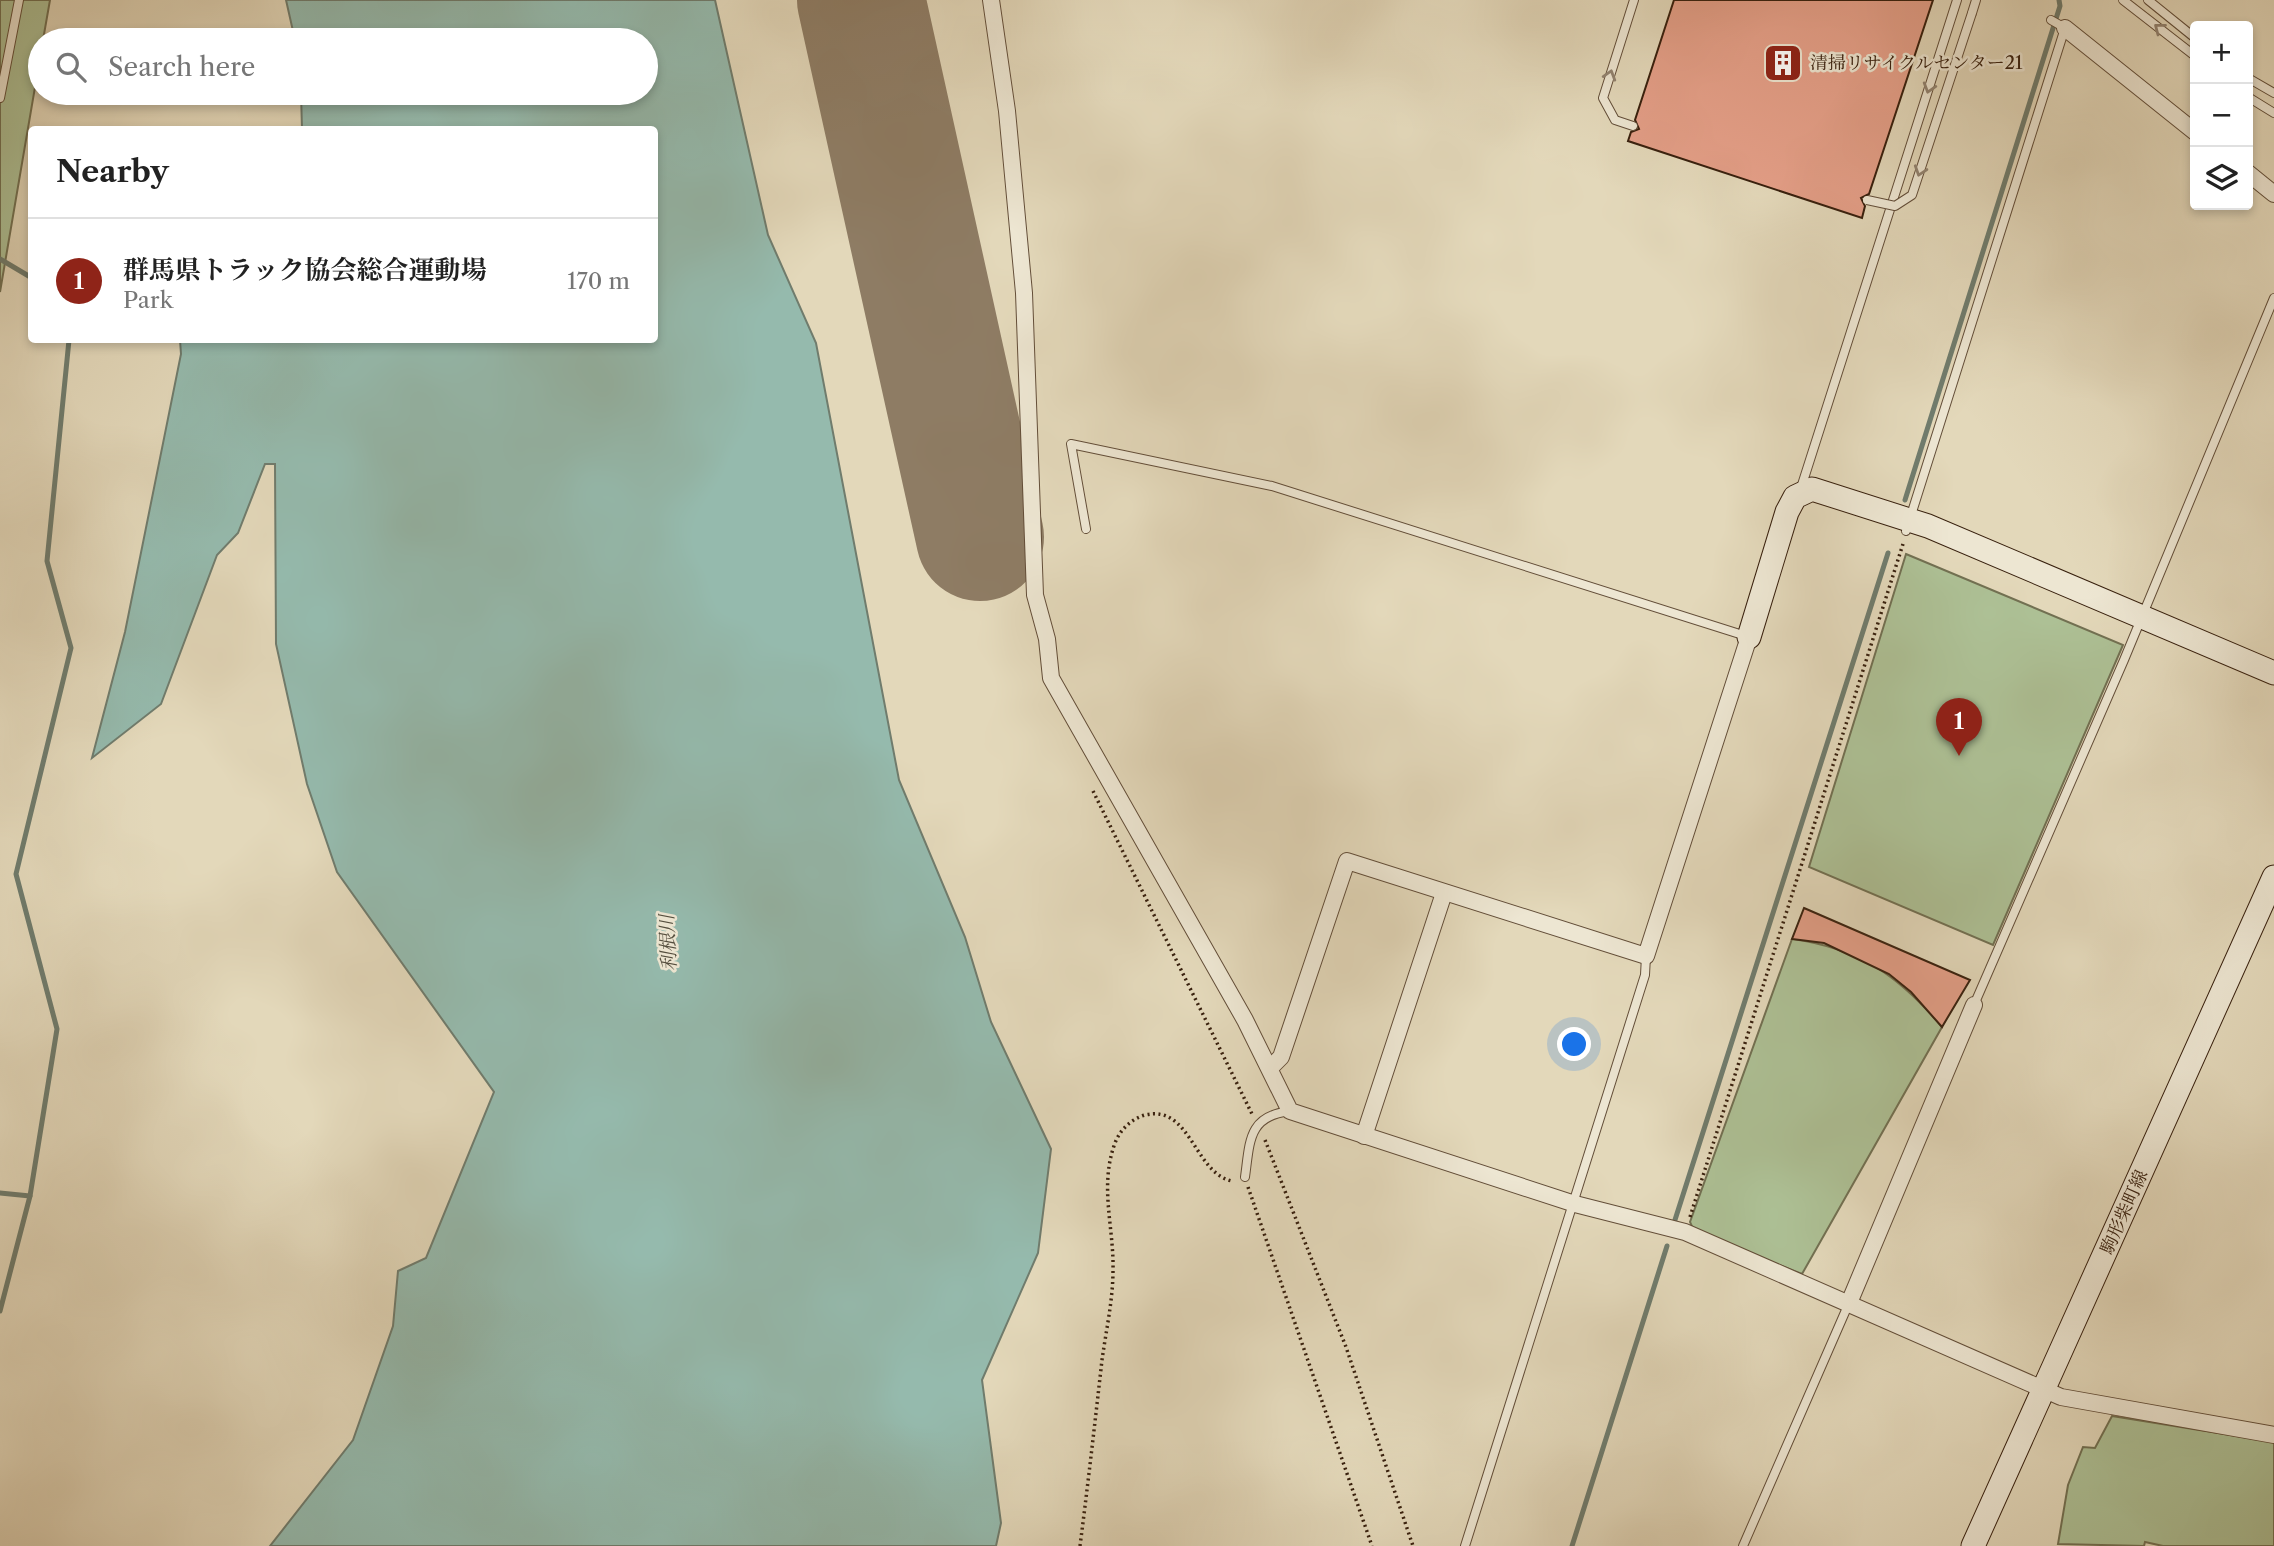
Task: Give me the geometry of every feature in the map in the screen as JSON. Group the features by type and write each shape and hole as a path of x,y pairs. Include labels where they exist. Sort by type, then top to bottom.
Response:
{"street":[{"path":"991,0 1007,111 1024,293 1035,595 1047,639 1051,678 1271,1067 1290,1111 1574,1204 1685,1232 2074,1401 2274,1435"},
{"path":"2059,24 2190,128"},
{"path":"2253,177 2274,194"},
{"path":"1271,1067 1281,1057 1347,861 1646,956 1657,930 1787,512 1799,494 1812,489 1821,491 2140,622 2274,673"},
{"path":"2140,622 2274,688"},
{"name":"駒形柴町線","path":"1973,1546 2274,877"},
{"path":"1364,1136 1444,893"},
{"path":"1849,1303 1974,1005"}],"lane":[{"path":"0,98 19,0"},
{"path":"1633,0 1603,98 1615,120 1633,126"},
{"path":"1799,494 1957,0"},
{"path":"1867,200 1895,206 1912,195 1976,0"},
{"path":"2123,0 2190,52"},
{"path":"2148,0 2190,34"},
{"path":"1908,526 2059,24"},
{"path":"2253,81 2274,93"},
{"path":"2253,100 2274,113"},
{"path":"1974,1005 2140,622 2274,298"},
{"path":"1086,529 1071,444 1272,486 1749,637"},
{"path":"1465,1546 1645,975 1646,956"},
{"path":"1245,1177 1251,1138 1258,1124 1269,1113 1290,1111"},
{"path":"1743,1546 1849,1303"}],"path":[{"path":"1685,1232 1908,526"},
{"path":"1091,787 1245,1100"},
{"path":"1080,1546 1113,1270 1106,1196 1116,1142 1128,1124 1146,1115 1168,1117 1185,1131 1208,1169 1221,1179 1233,1181 1245,1177 1372,1546"},
{"path":"1268,1148 1346,1347 1413,1546"}],"green space":[{"path":"0,0 50,0 45,28 28,28 28,105 32,105 0,292"},
{"path":"1906,554 2123,645 1993,945 1809,867"},
{"path":"1792,939 1838,949 1876,967 1910,993 1942,1027 1802,1274 1694,1231 1690,1222"},
{"path":"2112,1416 2274,1442 2274,1546 2163,1546 2145,1542 2144,1546 2058,1544 2068,1485 2083,1447 2095,1448"}],"water":[{"name":"利根川","path":"286,0 715,0 768,235 816,343 899,780 965,937 991,1022 1051,1149 1038,1253 982,1380 1001,1523 996,1546 270,1546 353,1440 393,1326 398,1271 426,1258 494,1092 337,872 307,784 276,644 275,464 265,464 238,533 217,555 161,704 92,758 125,632 181,354 180,343 658,343 658,126 302,126 301,105 658,105 658,28 292,28"}],"building":[{"name":"清掃リサイクルセンター21","path":"1674,0 1933,0 1869,194 1861,198 1865,206 1862,218 1628,141 1631,132 1639,129 1635,120"},
{"path":"1804,908 1970,980 1942,1027 1911,992 1889,974 1824,943 1792,939"}],"waterway":[{"path":"1905,500 2060,6 2059,0"},
{"path":"0,259 28,276"},
{"path":"0,1311 30,1196 57,1029 16,874 71,648 47,561 69,343"},
{"path":"1674,1223 1888,553"},
{"path":"0,1193 30,1196"},
{"path":"1572,1546 1667,1246"}],"runway":[{"path":"861,0 980,537"}],"place":[{"name":"清掃リサイクルセンター21","path":"1783,63"},
{"name":"群馬県トラック協会総合運動場","path":"1959,756"}]}
